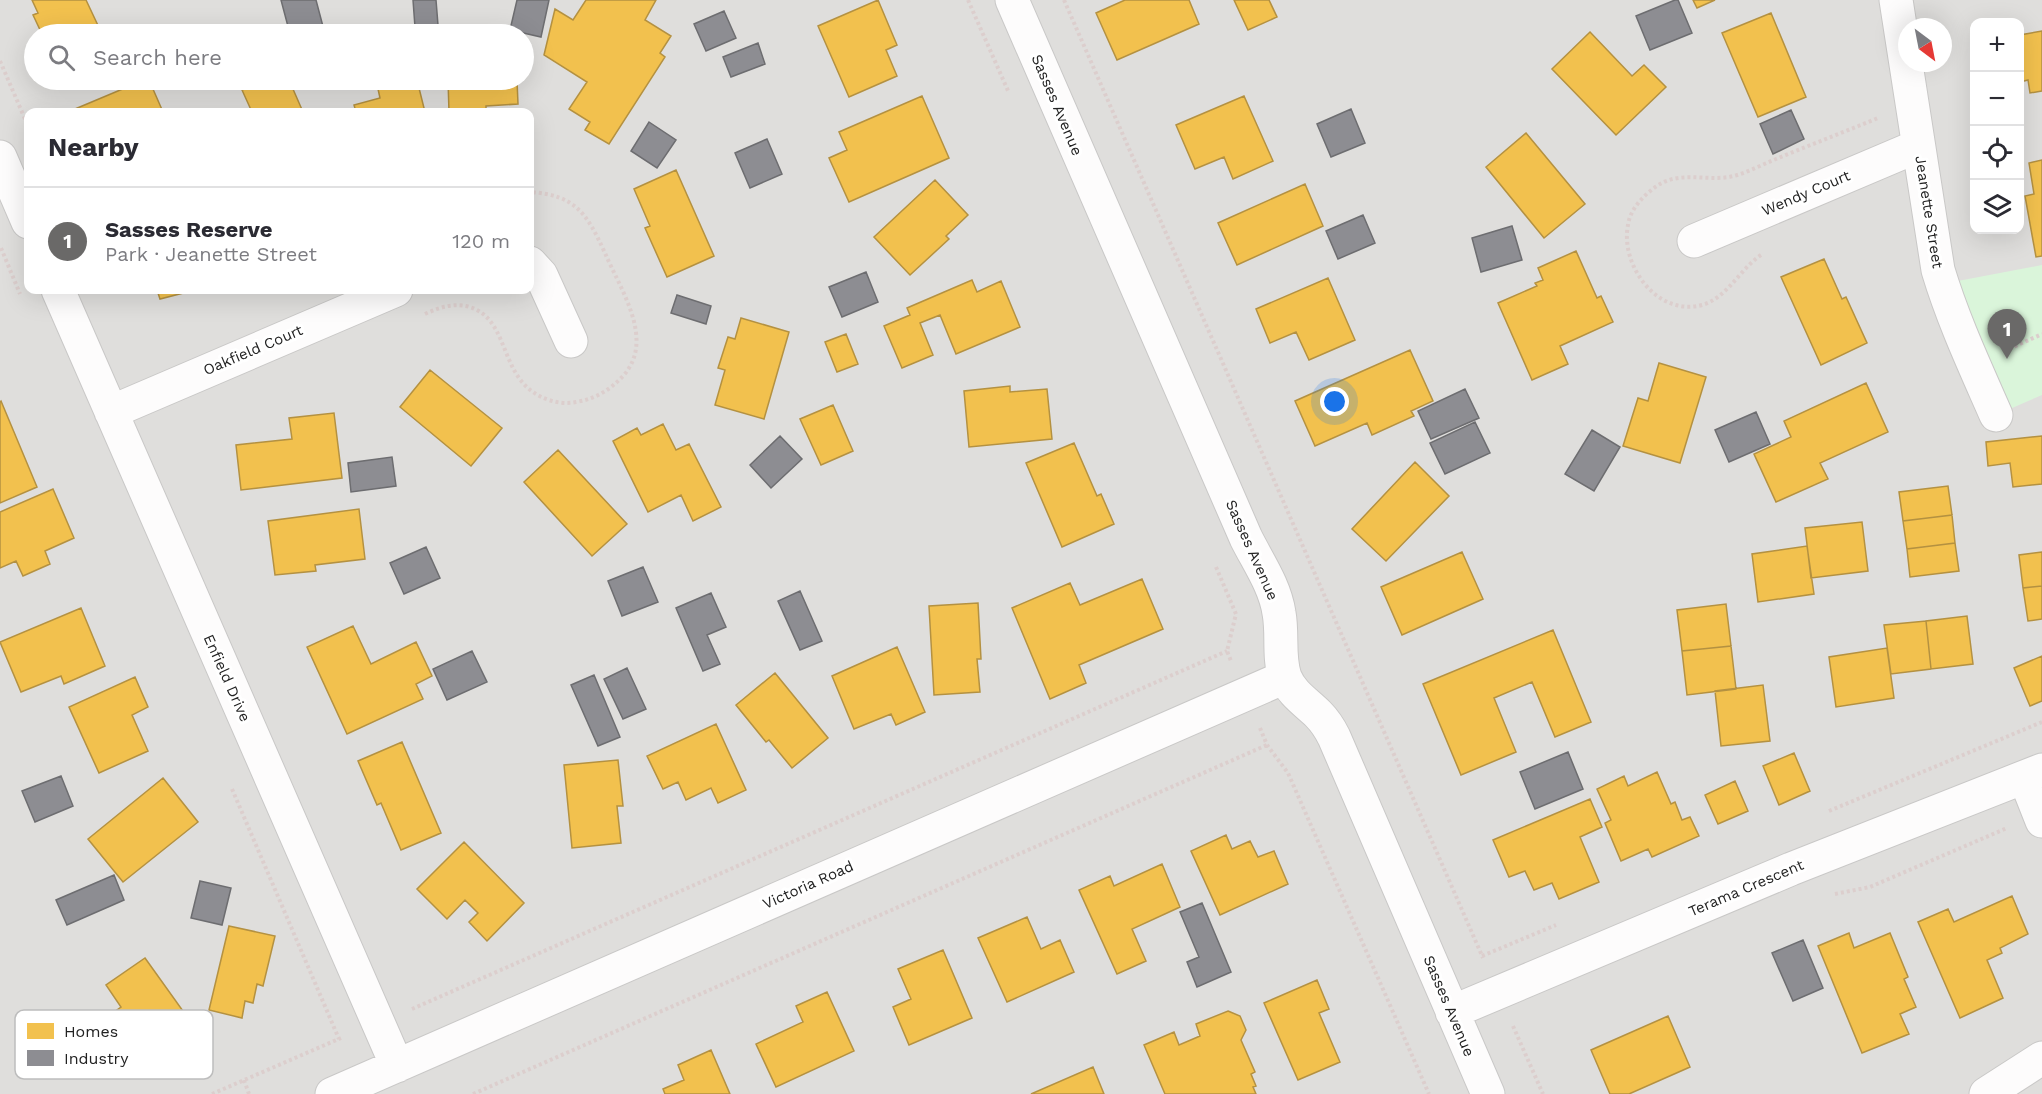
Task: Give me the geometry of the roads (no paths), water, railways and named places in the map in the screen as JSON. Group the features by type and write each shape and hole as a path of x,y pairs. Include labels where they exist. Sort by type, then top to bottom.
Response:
{"street":[{"name":"Sasses Avenue","path":"1012,0 1246,538 1269,581 1279,613 1285,677 1296,695 1327,724 1334,737 1488,1094"},
{"name":"Jeanette Street","path":"1896,0 1932,238 1946,298 1996,415"},
{"name":"Wendy Court","path":"1694,241 1918,146"},
{"path":"0,157 24,213"},
{"path":"534,267 541,275 571,341"},
{"name":"Enfield Drive","path":"60,294 397,1066"},
{"name":"Oakfield Court","path":"111,411 387,294"},
{"name":"Victoria Road","path":"332,1094 1285,677"},
{"path":"2029,823 2033,774"},
{"name":"Terama Crescent","path":"1452,1012 1791,869 2033,774"},
{"path":"1986,1094 2042,1058"}],"place":[{"name":"Sasses Reserve","path":"2007,359"}]}
